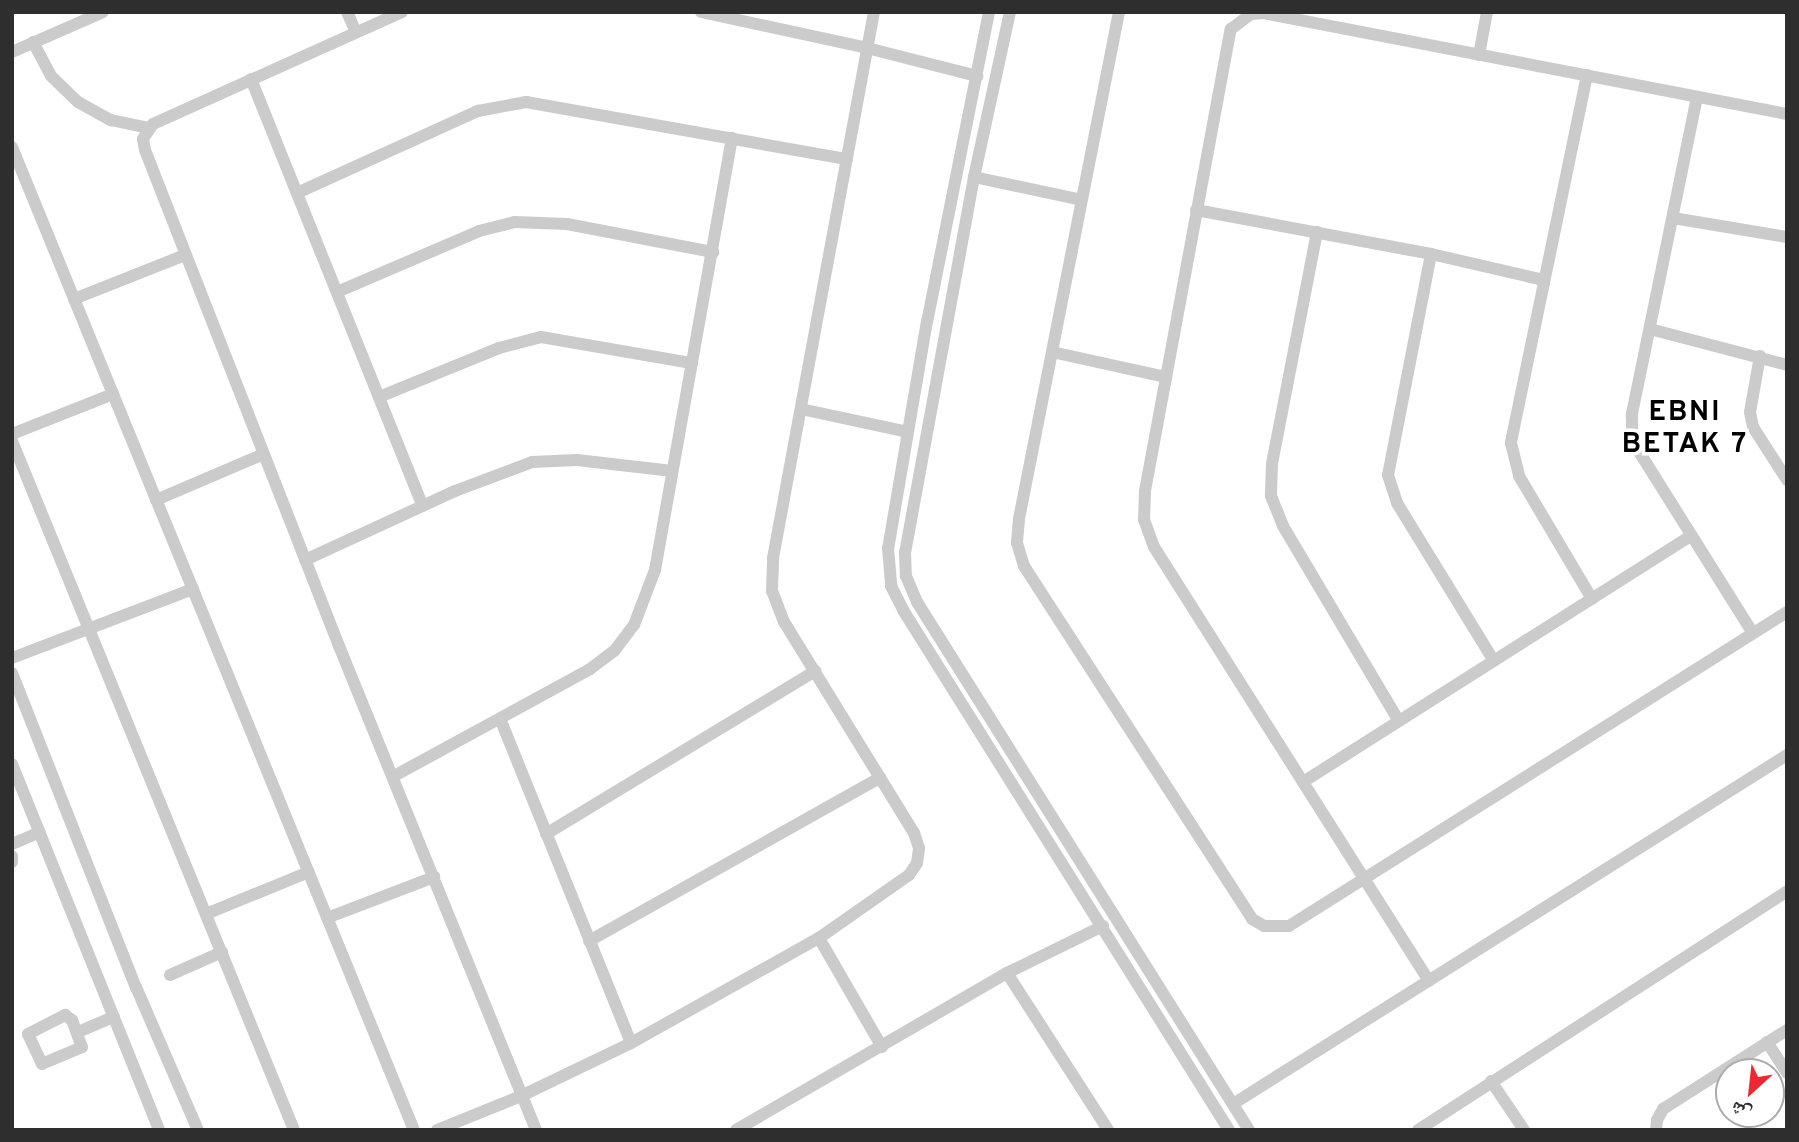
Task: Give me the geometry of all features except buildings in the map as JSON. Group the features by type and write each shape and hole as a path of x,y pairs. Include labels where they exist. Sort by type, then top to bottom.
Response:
{"street":[{"path":"12,52 103,12"},
{"path":"347,12 356,32"},
{"path":"33,42 51,76 78,102 111,120 148,128 402,12"},
{"path":"701,12 867,48 977,76"},
{"path":"438,1130 521,1096 631,1043 819,938 909,875 917,863 919,848 914,833 784,622 772,591 774,558 873,12"},
{"path":"989,12 928,321 888,548 891,586 903,610 1229,1130"},
{"path":"1010,12 974,177 905,552 910,589 1249,1130"},
{"path":"1119,12 1017,531 1017,543 1024,566 1252,919 1264,926 1289,926 1787,612"},
{"path":"1479,55 1487,12"},
{"path":"1429,981 1148,534 1144,520 1145,491 1231,29 1240,19 1264,13 1787,114"},
{"path":"1587,75 1513,431 1512,454 1519,476 1592,599"},
{"path":"251,79 423,506"},
{"path":"1697,97 1632,433 1638,450 1753,634"},
{"path":"297,193 478,111 504,104 548,103 847,159"},
{"path":"148,128 143,139 145,150 185,255 305,560 536,1130"},
{"path":"394,776 590,669 615,650 634,625 655,570 732,138"},
{"path":"12,147 17,175 74,299 414,1130"},
{"path":"974,177 1082,200"},
{"path":"1196,210 1431,254 1544,280"},
{"path":"1672,218 1787,237"},
{"path":"337,292 479,231 514,222 567,224 713,252"},
{"path":"1317,233 1272,464 1271,496 1283,526 1399,721"},
{"path":"1431,254 1388,475 1397,503 1494,661"},
{"path":"74,299 185,255"},
{"path":"928,321 947,324"},
{"path":"1650,329 1787,365"},
{"path":"379,397 499,348 541,337 692,363"},
{"path":"1052,352 1166,377"},
{"path":"1760,356 1750,412 1757,433 1787,480"},
{"path":"12,434 113,394"},
{"path":"801,410 908,432"},
{"path":"12,441 294,1130"},
{"path":"156,500 264,454"},
{"path":"305,560 423,506 532,462 577,460 672,471"},
{"path":"1303,782 1691,536"},
{"path":"12,658 193,589"},
{"path":"546,834 815,671"},
{"path":"12,673 131,975 198,1130"},
{"path":"500,720 631,1043"},
{"path":"1233,1104 1787,755"},
{"path":"12,764 159,1130"},
{"path":"589,941 880,778"},
{"path":"12,844 40,832"},
{"path":"12,856 12,862"},
{"path":"206,914 309,872"},
{"path":"327,918 434,877"},
{"path":"1418,1130 1491,1080 1787,891"},
{"path":"736,1130 1007,973 1103,926"},
{"path":"819,938 882,1047"},
{"path":"170,975 222,952"},
{"path":"1007,973 1108,1130"},
{"path":"65,1015 71,1018 78,1031 82,1044 80,1049 45,1065 38,1061 28,1036 30,1030 65,1015"},
{"path":"78,1031 114,1017"},
{"path":"1656,1130 1657,1120 1663,1109 1787,1030"},
{"path":"1767,1042 1787,1073"},
{"path":"1491,1080 1524,1130"}],"district":[{"name":"EBNI BETAK 7","path":"1685,429"}]}
